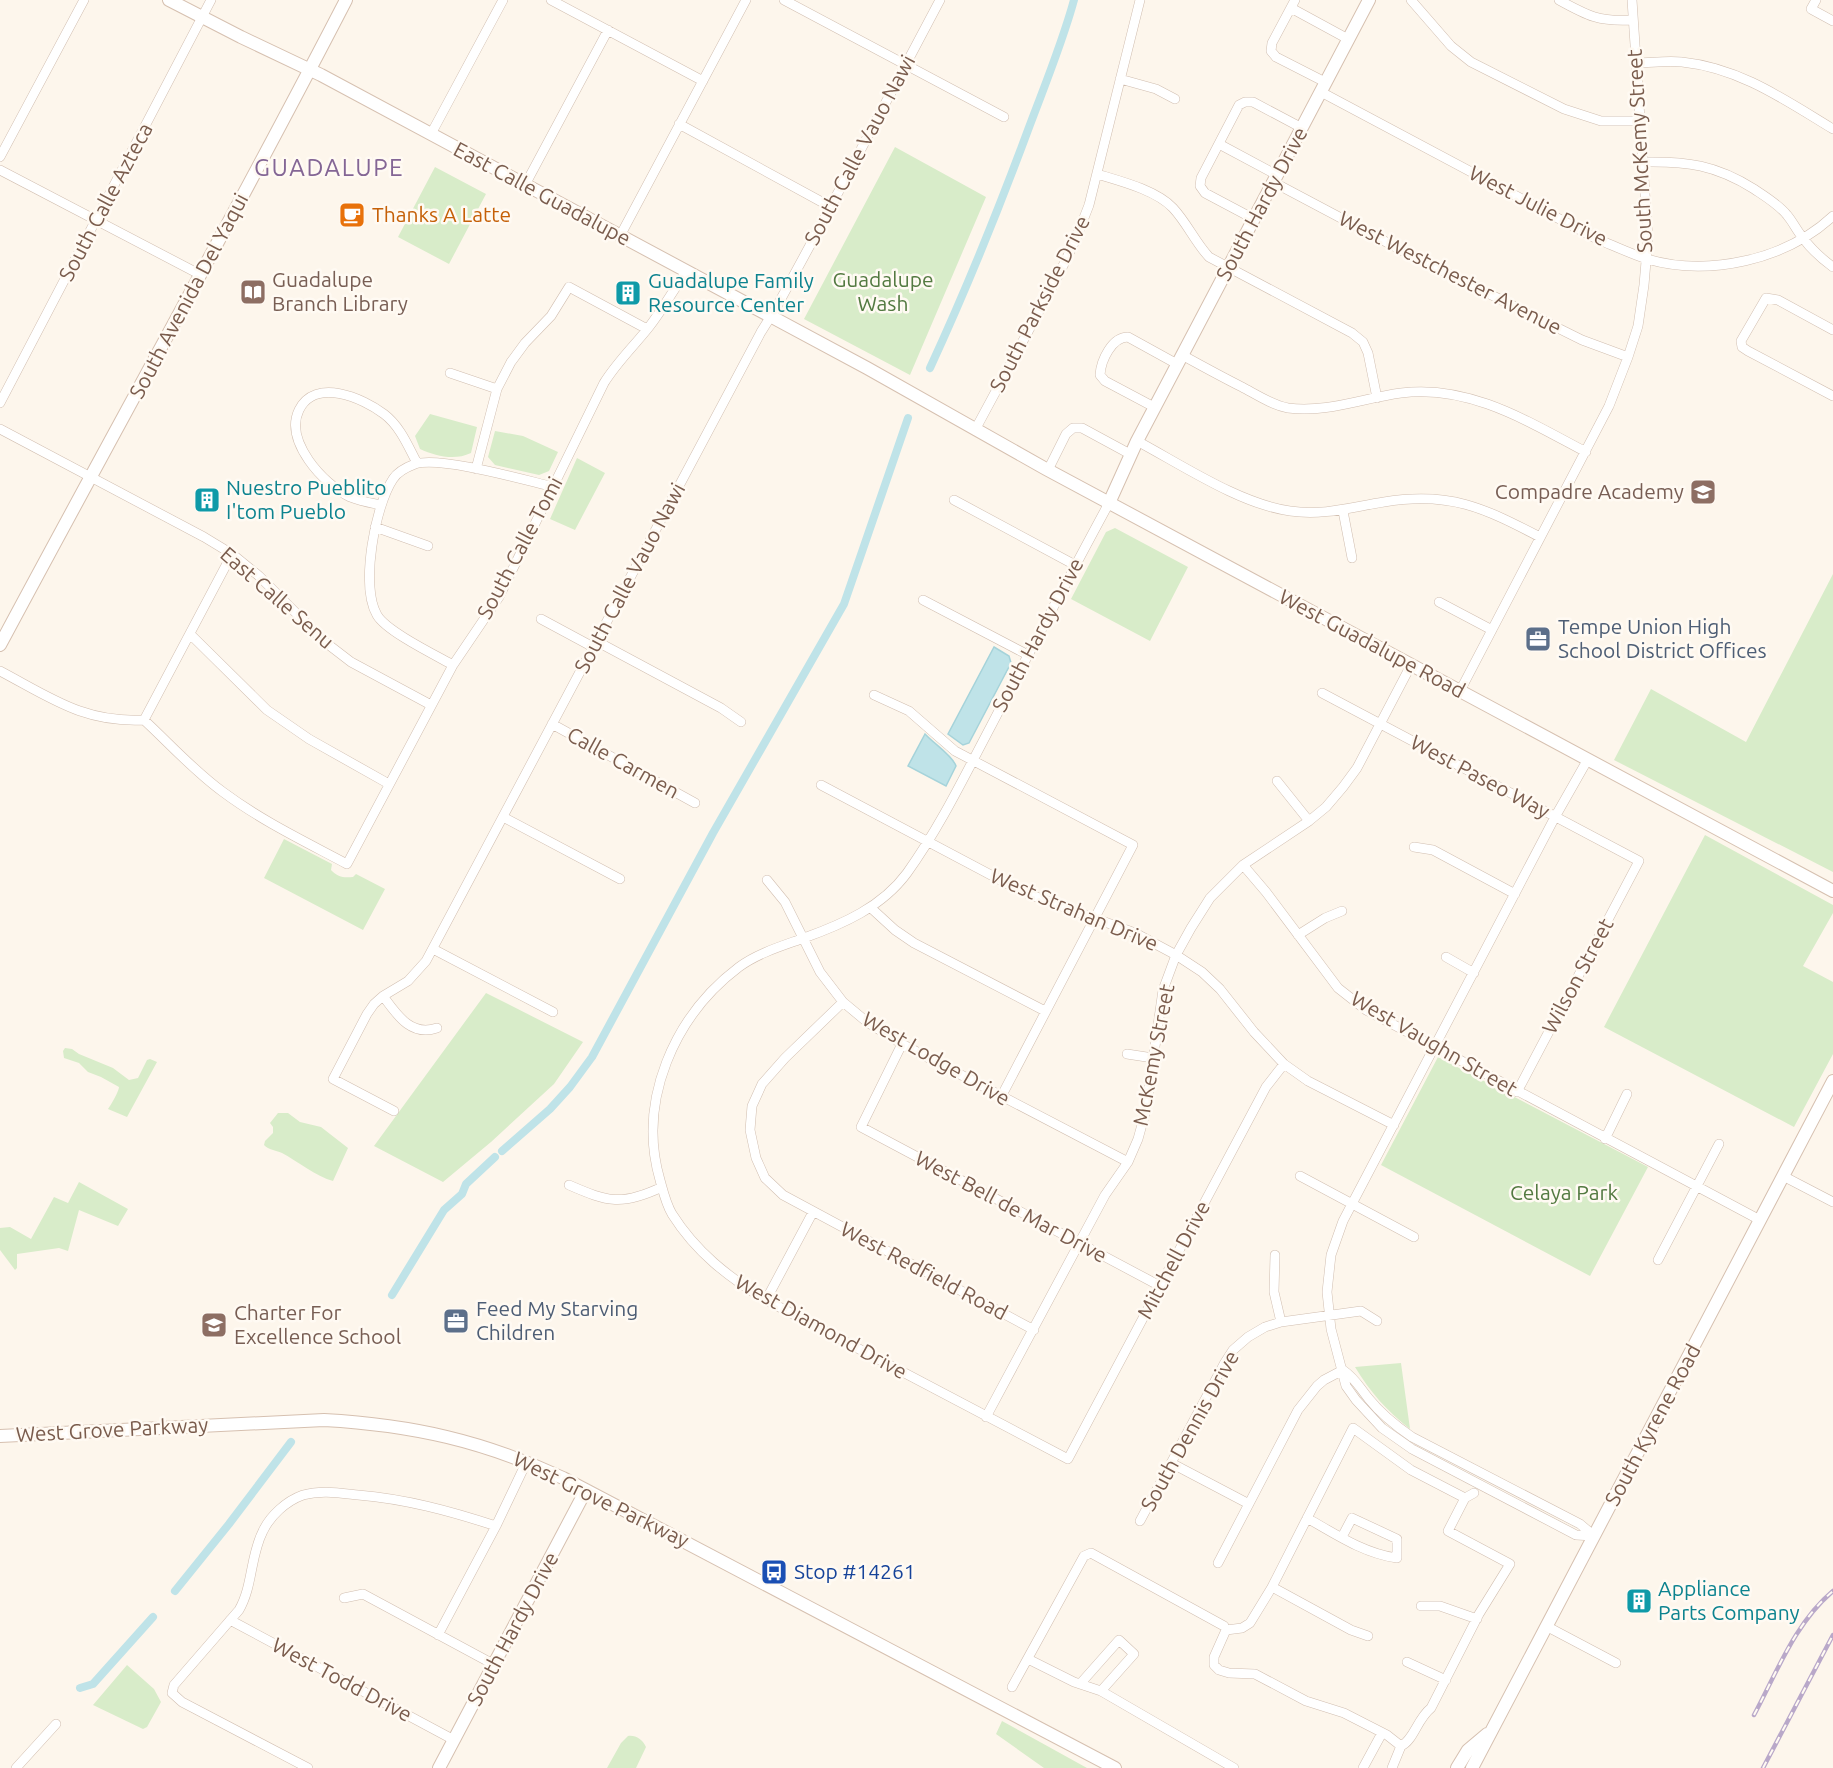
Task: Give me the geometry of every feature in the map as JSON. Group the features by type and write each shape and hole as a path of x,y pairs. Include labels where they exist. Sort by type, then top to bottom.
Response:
{"street":[{"path":"0,157 84,0"},
{"name":"East Calle Guadalupe","path":"169,0 310,70 431,134 918,398"},
{"name":"South Calle Azteca","path":"0,403 211,0"},
{"name":"South Avenida Del Yaqui","path":"0,645 201,275 346,0"},
{"path":"431,134 503,0"},
{"path":"551,0 703,81"},
{"path":"620,236 746,0"},
{"path":"784,0 1004,117"},
{"name":"South Calle Vauo Nawi","path":"394,1111 333,1078 367,1014 383,996 408,981 426,961 940,0"},
{"name":"South Parkside Drive","path":"975,430 1059,274 1089,205 1140,0"},
{"name":"South Hardy Drive","path":"662,1187 654,1160 652,1132 656,1093 667,1061 689,1018 715,987 741,966 774,949 823,931 871,908 905,876 928,842 1076,565 1154,407 1369,0"},
{"path":"1411,0 1451,46 1471,62 1564,109 1601,121 1639,121"},
{"path":"1559,0 1591,17 1610,21 1633,20"},
{"name":"South McKemy Street","path":"1460,691 1616,392 1641,310 1648,238 1632,0"},
{"path":"1293,4 1348,39"},
{"name":"West Julie Drive","path":"1293,4 1272,44 1271,51 1276,57 1323,87 1599,240 1647,259 1681,265 1716,266 1775,252 1802,238 1833,216"},
{"path":"1813,4 1833,21"},
{"path":"525,185 608,30"},
{"path":"1636,63 1681,62 1713,67 1736,74 1758,84 1833,129"},
{"path":"1120,79 1156,89 1175,99"},
{"path":"1254,219 1205,193 1200,186 1201,178 1239,105 1252,102 1302,128"},
{"path":"679,124 831,207"},
{"name":"West Westchester Avenue","path":"1219,144 1405,252 1582,339 1628,357"},
{"path":"1643,162 1700,165 1719,170 1742,182 1775,202 1788,216 1802,238 1833,267"},
{"path":"0,170 201,275"},
{"path":"1097,174 1127,182 1167,203 1174,209 1209,257 1352,333 1363,342 1368,353 1377,398"},
{"name":"South Calle Tomi","path":"144,720 220,791 268,823 347,864 453,664 499,597 604,383 618,362 647,329 687,271"},
{"path":"476,470 496,389 525,343 551,316 568,286 647,329"},
{"path":"1833,330 1778,300 1766,298 1741,341 1742,347 1748,351 1833,396"},
{"path":"1154,407 1105,381 1100,375 1100,367 1114,342 1120,337 1128,337 1286,407 1310,410 1402,393 1433,393 1476,399 1515,415 1586,452"},
{"path":"450,373 496,389"},
{"path":"381,505 350,497 327,482 298,444 294,426 299,409 321,393 336,392 354,398 385,414 398,429 417,463"},
{"name":"West Guadalupe Road","path":"918,398 1108,503 1833,891"},
{"path":"1048,470 1066,434 1073,428 1082,428 1130,454"},
{"name":"East Calle Senu","path":"0,429 232,554 259,576 325,642 351,662 431,705"},
{"path":"1137,441 1238,495 1288,511 1313,513 1343,511 1384,502 1429,497 1466,503 1499,516 1540,537"},
{"path":"453,664 393,631 377,616 370,589 375,527 381,505 394,477 402,470 417,463 443,462 554,487"},
{"path":"954,500 1076,565"},
{"path":"1343,511 1352,558"},
{"path":"375,527 428,546"},
{"path":"0,671 74,710 119,721 144,720 232,554"},
{"path":"923,600 1028,655"},
{"path":"1439,602 1492,630"},
{"path":"541,619 721,708 741,722"},
{"path":"190,634 267,711 317,744 389,784"},
{"name":"McKemy Street","path":"986,1417 1105,1195 1128,1162 1138,1139 1146,1110 1163,990 1176,956 1210,898 1243,865 1326,807 1357,768 1411,665"},
{"name":"West Paseo Way","path":"1322,693 1639,861"},
{"path":"874,695 909,711 955,751 1133,845 1001,1097"},
{"name":"Calle Carmen","path":"552,724 695,803"},
{"path":"1588,759 1555,817 1343,1221 1331,1255 1327,1292 1329,1316 1346,1386 1382,1428 1412,1449 1576,1535 1594,1536"},
{"path":"1277,781 1309,821"},
{"name":"West Strahan Drive","path":"821,785 1023,892 1134,933 1176,956 1202,972 1220,989 1254,1032 1284,1064 1308,1081 1394,1125"},
{"path":"503,817 620,879"},
{"path":"1414,847 1433,850 1515,894"},
{"name":"Wilson Street","path":"1517,1092 1639,861"},
{"name":"West Vaughn Street","path":"1243,865 1338,988 1365,1010 1760,1220"},
{"name":"West Lodge Drive","path":"767,880 785,902 820,972 843,1002 867,1022 1001,1097 1128,1162"},
{"path":"871,908 895,930 914,943 1045,1011"},
{"path":"1298,935 1325,918 1342,911"},
{"path":"433,948 554,1012"},
{"path":"1446,957 1474,973"},
{"path":"383,996 399,1018 411,1026 427,1032 437,1028"},
{"name":"West Redfield Road","path":"843,1002 762,1083 753,1106 750,1130 756,1158 765,1178 783,1196 1034,1330"},
{"name":"West Bell de Mar Drive","path":"903,1044 861,1127 1160,1286"},
{"path":"1127,1054 1153,1058"},
{"name":"Mitchell Drive","path":"1068,1459 1266,1087 1284,1064"},
{"name":"South Kyrene Road","path":"1472,1768 1833,1081"},
{"path":"1605,1138 1627,1094"},
{"path":"1658,1260 1719,1144"},
{"path":"1300,1176 1414,1237"},
{"path":"1783,1176 1833,1202"},
{"path":"569,1185 606,1200 640,1197 662,1187"},
{"name":"West Diamond Drive","path":"662,1187 671,1212 690,1239 705,1256 737,1283 1068,1459"},
{"path":"766,1300 813,1212"},
{"path":"1275,1255 1274,1292 1281,1322"},
{"name":"South Dennis Drive","path":"1140,1521 1233,1350 1257,1331 1281,1322 1361,1311 1377,1321"},
{"path":"1218,1563 1291,1422 1308,1395 1324,1380 1343,1370"},
{"name":"West Grove Parkway","path":"0,1436 309,1420 367,1422 424,1431 479,1444 527,1461 586,1490 1115,1768"},
{"path":"1226,1630 1247,1626 1272,1587 1353,1428 1411,1470 1464,1498"},
{"path":"438,1635 496,1526 527,1461"},
{"path":"1171,1462 1249,1504"},
{"name":"South Hardy Drive","path":"439,1768 586,1490"},
{"path":"308,1768 182,1702 172,1693 174,1685 239,1610 246,1598 262,1532 273,1515 288,1503 302,1496 325,1491 391,1498 439,1508 496,1526"},
{"path":"1392,1768 1401,1746 1408,1743 1422,1715 1431,1708 1477,1619 1510,1564 1448,1531 1464,1498 1474,1493"},
{"path":"1307,1518 1342,1537 1377,1554 1396,1558 1397,1539 1352,1518 1342,1537"},
{"path":"1012,1687 1084,1556 1091,1553 1224,1626 1226,1630"},
{"path":"1272,1587 1351,1630 1368,1636"},
{"path":"344,1598 363,1594 493,1664"},
{"path":"1421,1606 1440,1606 1477,1619"},
{"name":"West Todd Drive","path":"230,1620 454,1740"},
{"path":"1546,1626 1616,1663"},
{"path":"1226,1630 1214,1657 1214,1665 1219,1670 1228,1673 1255,1674 1306,1701 1344,1713 1401,1746"},
{"path":"1080,1684 1119,1640 1134,1654 1101,1691"},
{"path":"1028,1659 1080,1684 1101,1691 1234,1768"},
{"path":"1407,1662 1446,1680"},
{"path":"14,1768 56,1724"},
{"path":"1458,1768 1468,1750 1493,1730"},
{"path":"1363,1768 1382,1733"}],"green space":[{"name":"Guadalupe Wash","path":"895,147 986,197 910,375 804,319"},
{"path":"435,167 486,194 449,264 398,237"},
{"path":"430,414 477,427 471,453 458,457 445,457 420,449 415,436"},
{"path":"495,431 523,436 558,452 549,471 539,475 495,465 488,457"},
{"path":"577,458 605,473 575,530 550,519"},
{"path":"1115,528 1188,567 1150,641 1071,599 1106,532"},
{"path":"1833,574 1833,872 1614,760 1651,689 1746,742"},
{"path":"1705,835 1833,905 1833,913 1803,966 1833,982 1833,1054 1794,1127 1604,1027"},
{"path":"284,839 332,864 331,870 338,876 353,877 356,874 385,889 363,930 264,878"},
{"path":"486,993 583,1042 554,1084 443,1182 374,1146"},
{"path":"65,1048 113,1068 129,1080 138,1078 147,1060 157,1062 127,1117 108,1109 119,1087 88,1072 79,1063 64,1058"},
{"name":"Celaya Park","path":"1438,1057 1648,1167 1590,1276 1381,1165"},
{"path":"278,1113 288,1113 300,1122 321,1127 348,1148 333,1181 264,1145 273,1133 270,1123"},
{"path":"79,1182 128,1209 118,1226 79,1210 68,1251 59,1248 17,1254 15,1270 0,1250 0,1228 10,1227 31,1239 54,1197 68,1203"},
{"path":"1401,1363 1410,1429 1380,1401 1355,1367"},
{"path":"127,1665 154,1689 161,1702 147,1727 143,1729 93,1705"},
{"path":"1002,1721 1087,1768 1044,1768 996,1734"},
{"path":"628,1736 638,1738 646,1747 636,1768 607,1768 621,1743"}],"water":[{"path":"994,647 1009,656 1011,663 969,743 963,745 948,734"},
{"path":"925,734 947,754 956,766 946,786 908,766"}],"waterway":[{"path":"930,368 1005,190 1074,0"},
{"path":"502,1151 550,1109 592,1057 713,833 844,604 908,418"},
{"path":"392,1295 444,1210 462,1194 466,1184 495,1157"},
{"path":"175,1591 291,1442"},
{"path":"80,1688 93,1684 153,1617"}],"railway":[{"path":"1754,1715 1797,1633 1833,1591"},
{"path":"1763,1768 1833,1635"}],"place":[{"name":"Thanks A Latte","path":"352,215"},
{"name":"Guadalupe Branch Library","path":"253,292"},
{"name":"Guadalupe Family Resource Center","path":"628,293"},
{"name":"Compadre Academy","path":"1703,492"},
{"name":"Nuestro Pueblito I'tom Pueblo","path":"207,500"},
{"name":"Tempe Union High School District Offices","path":"1538,639"},
{"name":"Feed My Starving Children","path":"456,1321"},
{"name":"Charter For Excellence School","path":"214,1325"},
{"name":"Stop #14261","path":"774,1572"},
{"name":"Appliance Parts Company","path":"1639,1601"}],"district":[{"name":"GUADALUPE","path":"329,168"}]}
